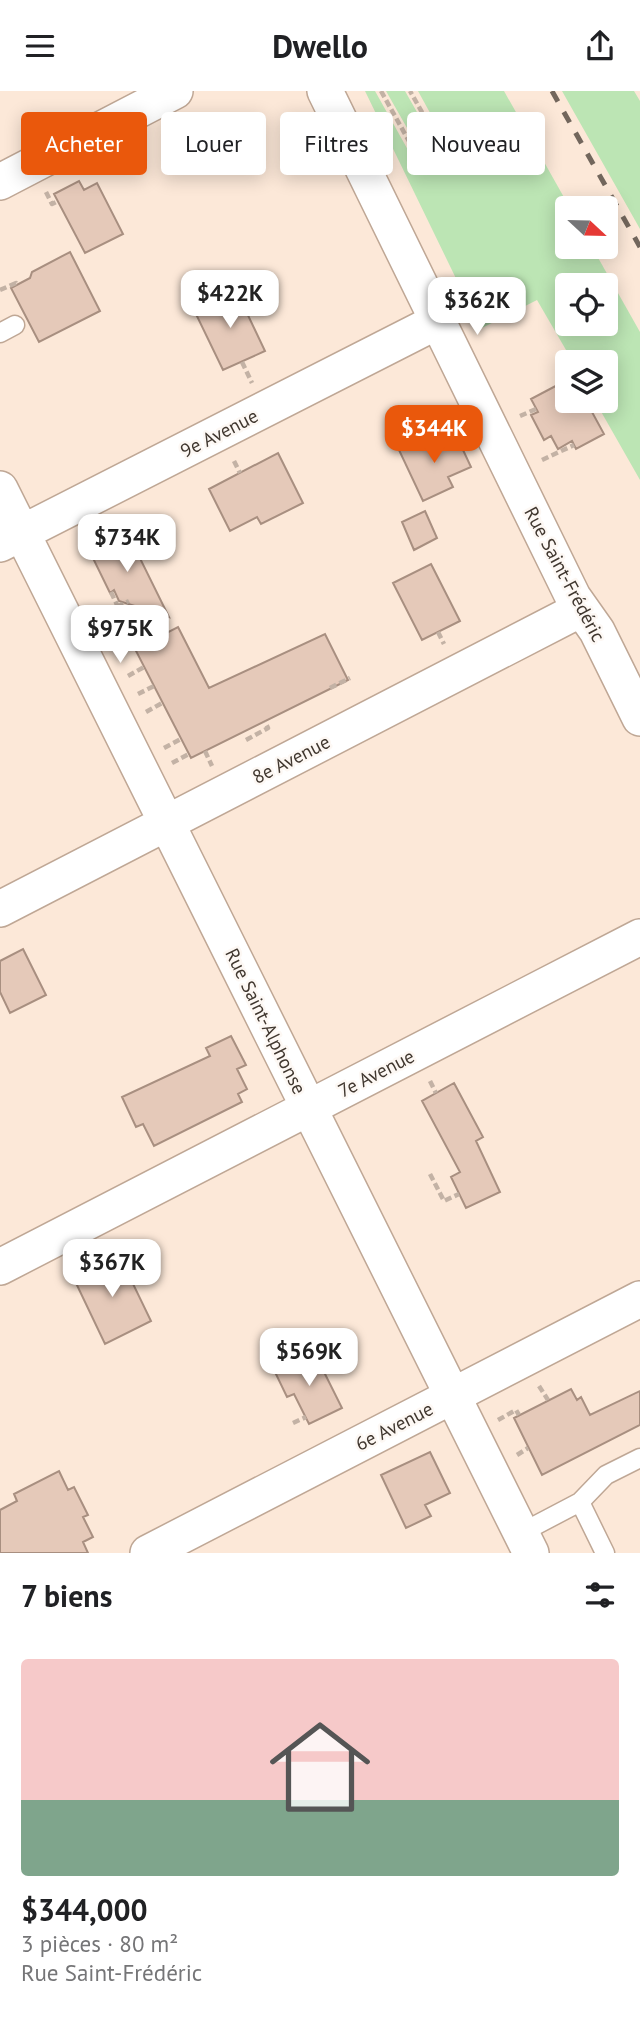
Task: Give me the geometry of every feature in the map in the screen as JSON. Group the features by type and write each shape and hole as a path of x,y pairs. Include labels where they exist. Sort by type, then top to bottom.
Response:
{"street":[{"path":"0,182 175,91"},
{"name":"Rue Saint-Frédéric","path":"325,91 581,609 597,631 640,718"},
{"name":"9e Avenue","path":"11,539 438,321"},
{"name":"Rue Saint-Alphonse","path":"0,489 11,539 168,823 526,1543"},
{"name":"8e Avenue","path":"0,909 581,609"},
{"name":"7e Avenue","path":"0,1266 640,937"},
{"name":"6e Avenue","path":"148,1553 640,1299"}],"lane":[{"path":"438,321 490,296"},
{"path":"526,1543 580,1502 606,1475 640,1458"},
{"path":"580,1502 605,1553"}],"path":[{"path":"381,91 410,143 432,130 410,91"},
{"path":"44,186 52,204 58,201"},
{"path":"0,291 16,283 17,285"},
{"path":"520,416 536,408"},
{"path":"542,460 574,445"},
{"path":"111,592 118,607"},
{"path":"98,616 129,601"},
{"path":"128,676 144,667"},
{"path":"330,688 351,678"},
{"path":"138,694 154,686"},
{"path":"146,712 163,703"},
{"path":"246,740 268,728 265,722"},
{"path":"164,748 181,740"},
{"path":"172,763 189,754"},
{"path":"430,1174 444,1201 459,1193"},
{"path":"498,1421 516,1410 519,1415"},
{"path":"293,1423 306,1417"},
{"path":"515,1456 528,1448"}],"green space":[{"path":"365,91 375,91 387,112 375,112"},
{"path":"386,91 405,91 417,112 407,112 407,128"},
{"path":"418,91 504,91 516,112 430,112"},
{"path":"562,91 634,91 640,101 640,229"},
{"path":"393,123 407,148 407,175 545,175 545,164 563,196 555,196 555,259 599,259 607,273 555,273 555,331 537,300 482,328 477,317 499,306 499,293 486,281 465,297 393,149"},
{"path":"618,293 640,332 640,480 602,413 618,413 618,350 566,350 558,336 618,336"}],"building":[{"path":"79,181 84,190 97,183 123,234 85,253 54,194"},
{"path":"70,252 100,311 39,342 11,288 30,278 32,272"},
{"path":"236,290 265,351 223,370 194,310"},
{"path":"555,386 555,413 593,413 604,434 576,449 572,441 558,449 551,436 544,440 531,415 538,412 531,399"},
{"path":"456,435 471,467 448,477 453,487 423,501 399,450 428,437 432,447"},
{"path":"278,453 303,503 261,524 257,517 230,531 209,489"},
{"path":"425,511 437,538 414,550 402,522"},
{"path":"127,532 169,617 119,601 114,590 110,593 89,550"},
{"path":"431,564 460,621 422,640 393,583"},
{"path":"178,627 209,688 325,634 348,680 191,758 135,649"},
{"path":"23,949 46,995 10,1013 0,992 0,961"},
{"path":"231,1036 246,1065 237,1069 247,1089 238,1094 242,1102 154,1146 143,1124 136,1127 122,1097 210,1056 206,1048"},
{"path":"454,1083 483,1137 476,1141 500,1192 466,1208 451,1177 460,1172 422,1101"},
{"path":"112,1255 115,1262 121,1259 151,1321 105,1344 75,1281 80,1279 77,1272"},
{"path":"299,1359 319,1362 342,1408 309,1424 294,1394 287,1397 274,1370"},
{"path":"571,1389 577,1400 581,1397 590,1415 640,1391 640,1425 542,1475 514,1418"},
{"path":"430,1452 450,1493 425,1505 431,1516 406,1528 381,1475"},
{"path":"59,1471 68,1490 74,1487 88,1515 83,1517 93,1537 83,1542 88,1553 0,1553 0,1510 17,1501 14,1494"}],"railway":[{"path":"552,91 640,247"}]}
